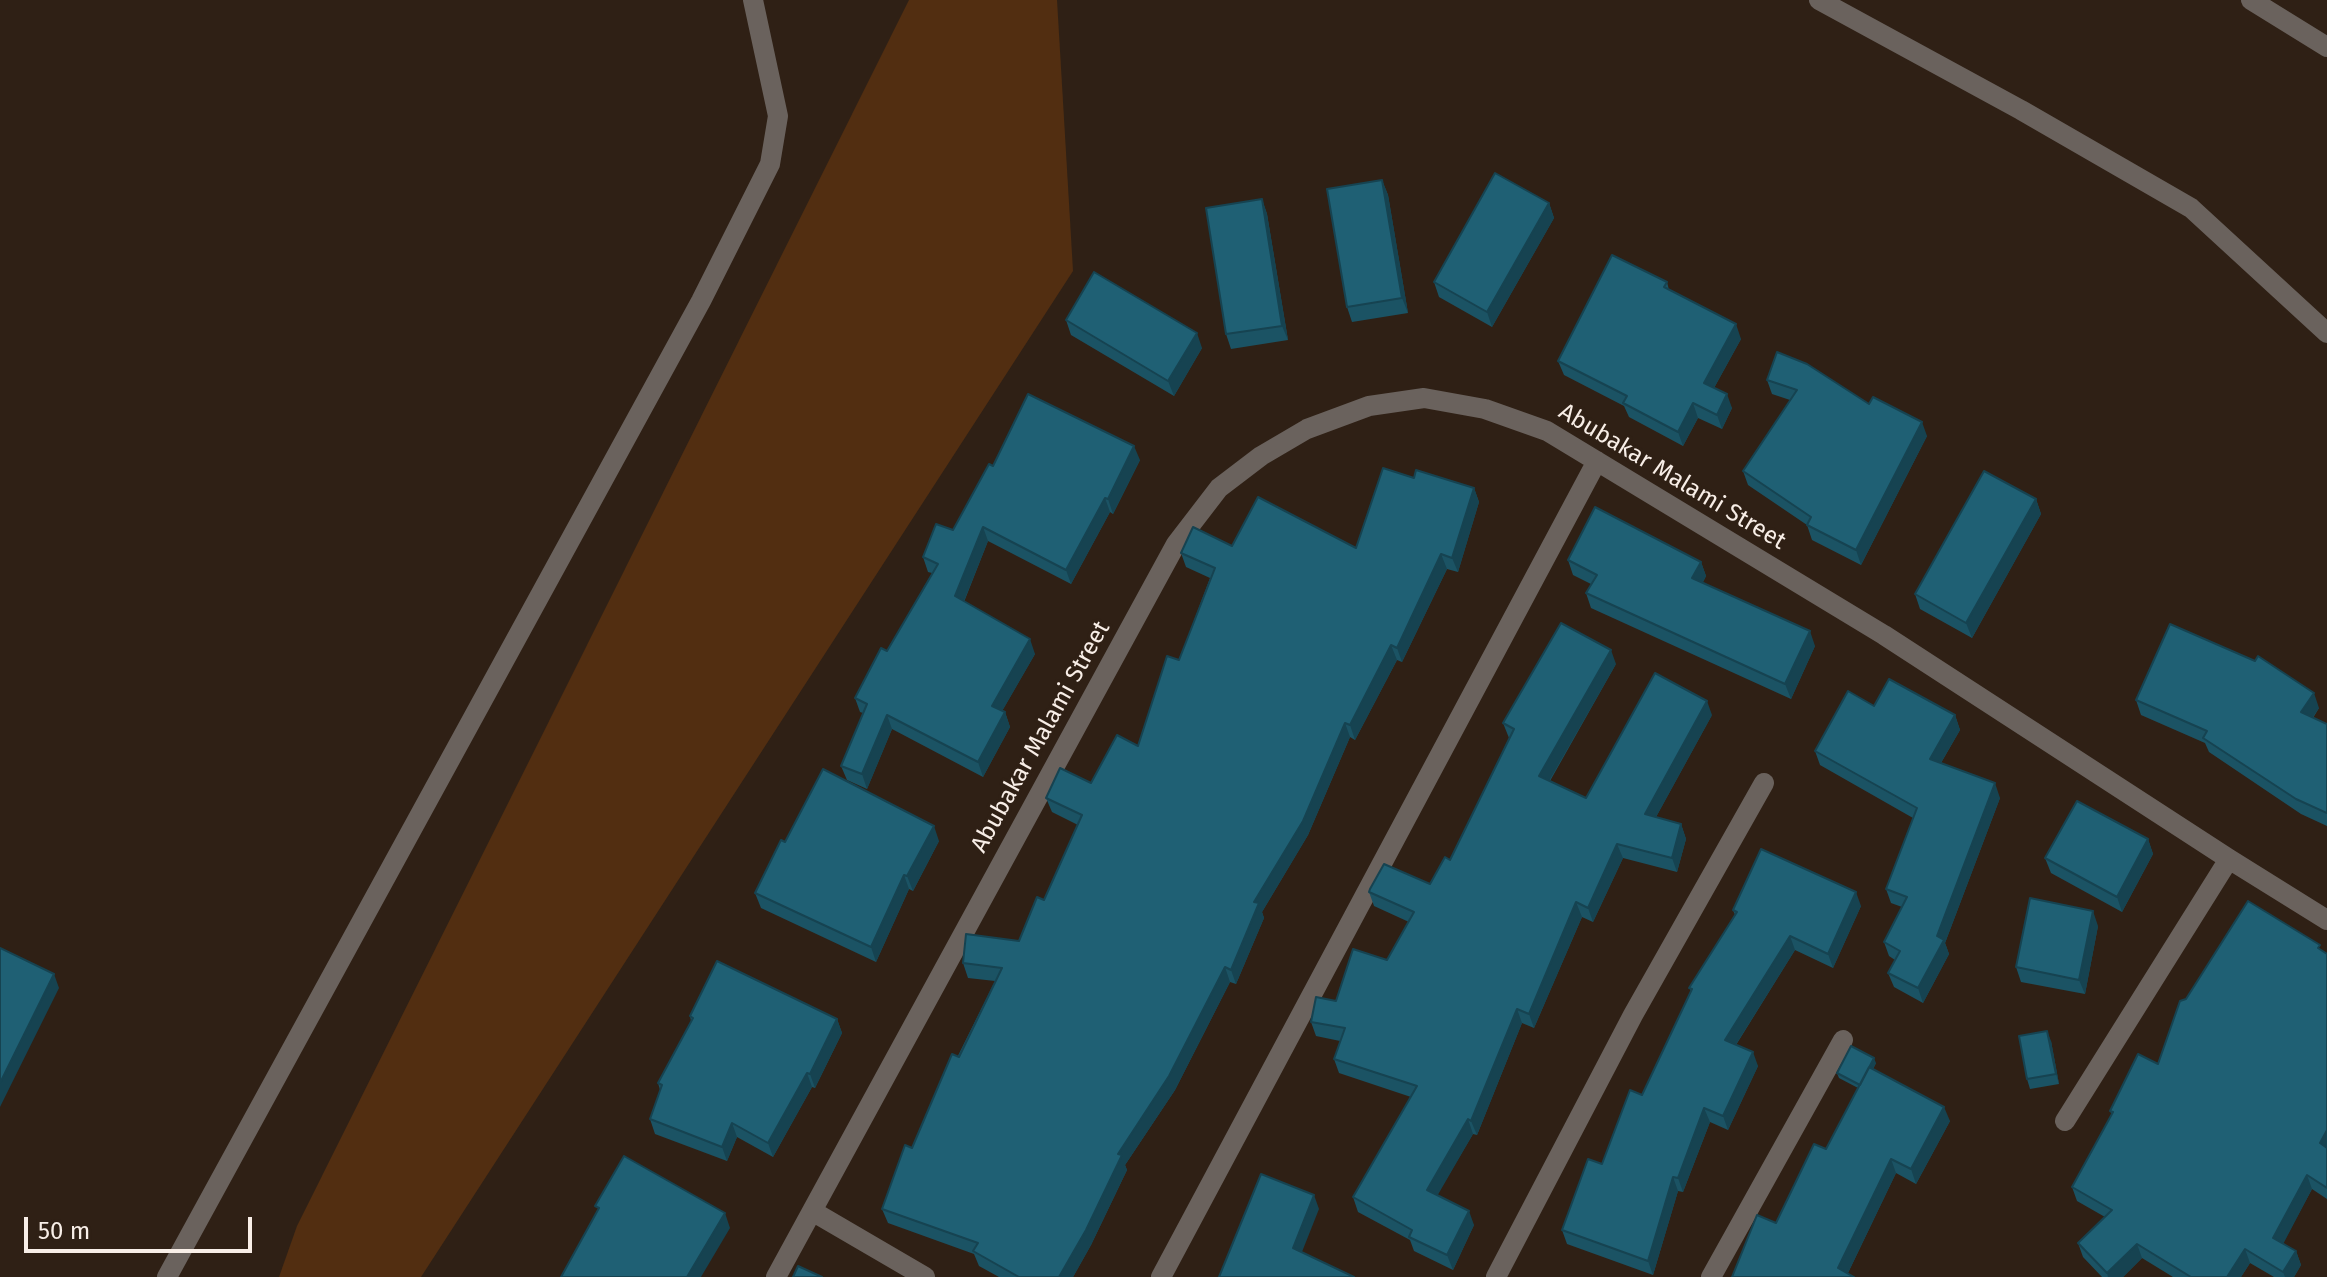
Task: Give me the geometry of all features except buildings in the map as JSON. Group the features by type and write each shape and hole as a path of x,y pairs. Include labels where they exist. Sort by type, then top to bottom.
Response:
{"street":[{"path":"167,1277 701,301 770,164 778,116 753,0"},
{"path":"1819,0 2021,110 2191,208 2327,333"},
{"path":"2251,0 2327,47"},
{"name":"Abubakar Malami Street","path":"776,1277 1176,544 1219,488 1261,456 1307,429 1369,406 1424,398 1485,409 1547,431 1884,635 2327,920"},
{"path":"1161,1277 1597,461"},
{"path":"1500,1276 1633,1015 1764,783"},
{"path":"2065,1121 2229,859"},
{"path":"1711,1277 1843,1040"},
{"path":"812,1211 925,1277"}],"shaded area":[{"path":"909,0 1057,0 1073,271 421,1277 279,1277 297,1226"}]}
